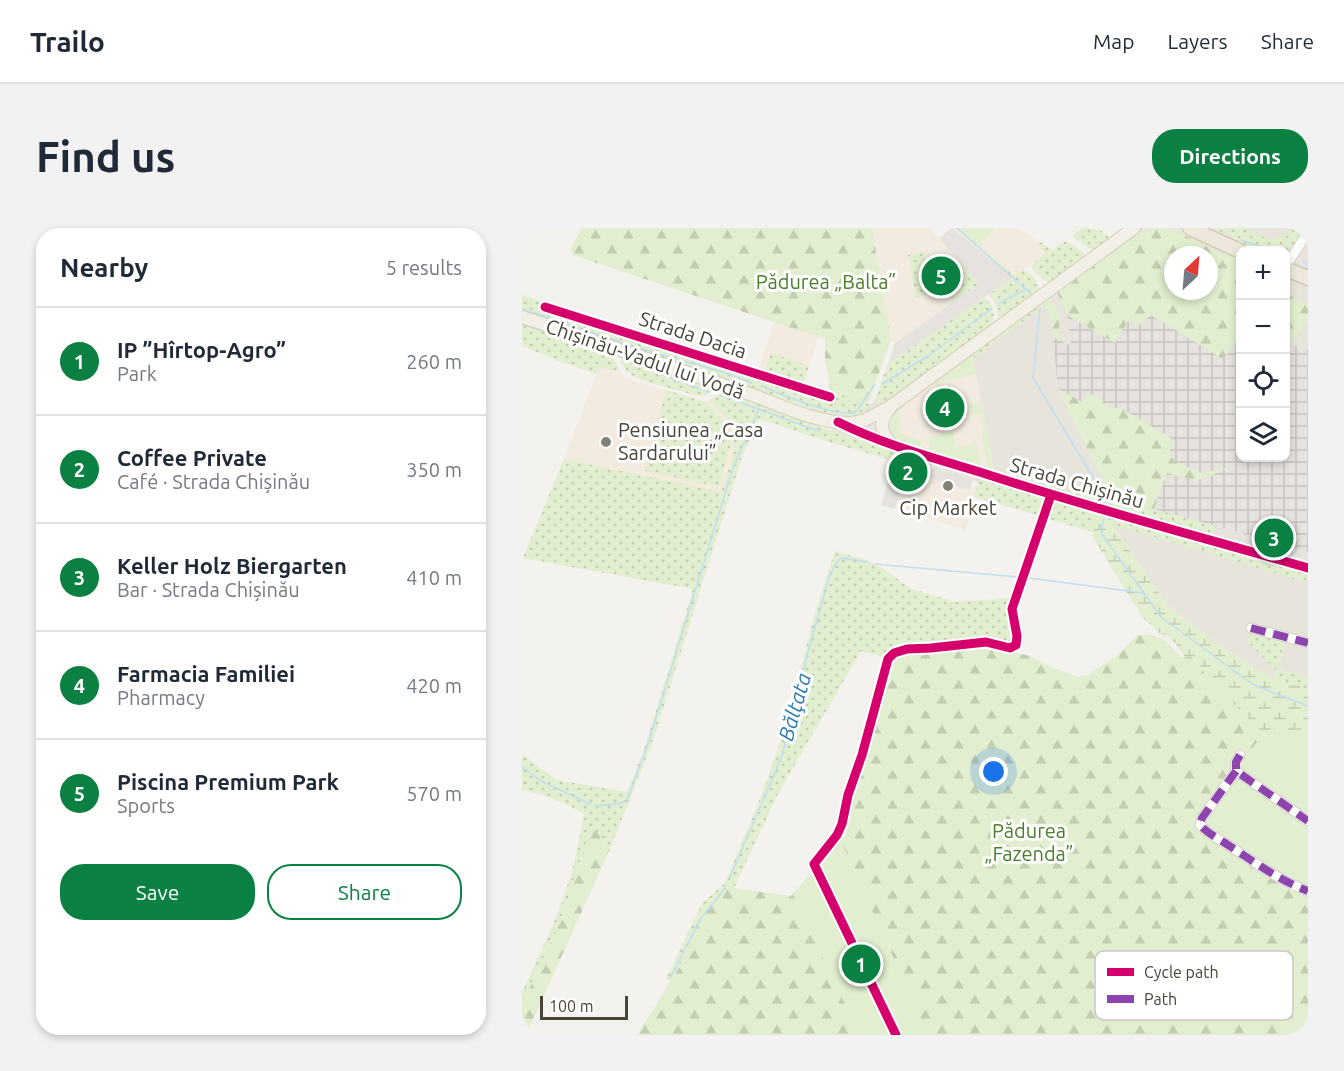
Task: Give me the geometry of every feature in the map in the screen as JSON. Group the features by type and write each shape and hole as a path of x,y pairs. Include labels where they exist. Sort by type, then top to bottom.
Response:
{"highway":[{"path":"1190,228 1236,249"},
{"path":"1290,270 1308,278"}],"main road":[{"path":"838,422 859,422 891,406 1134,228"},
{"name":"Chișinău-Vadul lui Vodă","path":"522,317 768,400 814,418 838,422"},
{"path":"891,406 883,418 882,425 882,432 891,444"}],"street":[{"path":"1290,261 1308,232"},
{"name":"Strada Dacia","path":"545,307 830,397"},
{"name":"Strada Chișinău","path":"838,422 891,444 1051,495 1308,568"},
{"path":"896,1035 814,864 837,835 842,824 848,795 862,754 888,659 894,652 986,642 1010,648 1016,645 1017,636 1012,609 1051,495"},
{"path":"1251,628 1308,643"},
{"path":"1240,756 1236,762 1236,771 1202,818 1200,825 1272,874 1290,885 1308,891"},
{"path":"1236,771 1308,822"}],"shaded area":[{"path":"872,228 930,228 979,284 895,343 891,340"},
{"path":"952,228 1012,278 892,361 889,360 895,343 979,284 939,238"},
{"path":"960,228 1018,228 1052,250 1015,276"},
{"path":"1123,228 1308,228 1308,689 1259,671 1180,616 1164,601 1115,529 922,463 869,451 828,438 842,411 857,410 873,402 1018,305"},
{"path":"1057,292 1151,315 1225,357 1236,344 1236,462 1290,462 1290,344 1308,349 1308,552 1114,498 1075,398 1058,389 1053,337 1071,346 1069,328 1071,324"},
{"path":"774,322 819,337 803,384 758,370"},
{"path":"972,353 995,474 897,440 888,417"},
{"name":"Pensiunea „Casa Sardarului”","path":"599,367 619,369 624,378 706,402 710,400 746,414 693,589 523,558"},
{"path":"894,461 977,487 966,530 881,505"},
{"path":"894,461 907,466 895,509 881,505"},
{"path":"933,467 973,480 970,490 929,478"},
{"path":"1216,526 1243,533 1240,544 1212,537"},
{"path":"1247,534 1308,552 1308,564 1244,546"}],"green space":[{"name":"Pădurea „Balta”","path":"582,228 872,228 891,340 877,379 859,403 831,393 825,361 825,339 573,255 570,250"},
{"path":"954,228 960,228 1015,276 1012,278"},
{"path":"960,228 995,228 979,245"},
{"path":"1083,228 1100,230 1109,237 1108,241 1095,252 1072,236"},
{"path":"1148,228 1170,228 1205,246 1164,246 1164,300 1218,300 1218,252 1236,257 1236,339 1225,357 1221,358 1151,315 1138,326 1128,321 1115,343 1067,315 1057,292"},
{"path":"1206,228 1243,228 1270,240 1288,233 1291,228 1307,228 1290,249 1290,246 1246,246 1223,232"},
{"path":"1066,241 1087,256 1050,283 1039,276 1031,265 1046,254 1037,244 1040,242 1052,250"},
{"path":"925,252 926,295 916,298 908,255"},
{"path":"959,261 979,284 951,304"},
{"path":"1023,270 1034,278 1039,291 1000,320 995,303 988,294"},
{"path":"522,295 764,372 771,353 809,366 803,384 859,403 877,379 866,411 856,416 846,417 824,414 725,378 522,314"},
{"path":"1290,295 1308,304 1308,320 1294,341 1290,340"},
{"path":"983,298 988,300 992,306 994,313 992,325 887,401 877,404 875,401 889,360 892,361"},
{"path":"1047,298 1051,301 973,358 972,353"},
{"path":"1051,301 1057,309 1059,340 1053,337 1052,320 1044,306"},
{"path":"522,320 610,350 619,369 614,371 599,367 596,374 522,346"},
{"path":"972,353 976,374 939,382 940,387 936,386 935,381"},
{"path":"623,355 716,389 698,396 642,380 626,370 621,361"},
{"path":"926,387 898,411 902,434 921,441 922,444 917,447 899,441 891,435 888,417"},
{"path":"1058,389 1082,402 1086,397 1096,393 1108,407 1123,409 1174,440 1170,453 1173,460 1201,473 1232,467 1196,481 1167,473 1154,509 1114,498 1105,485"},
{"path":"666,390 706,402 729,429 731,443 719,487 645,471"},
{"path":"724,392 831,431 897,450 894,461 759,419 743,454 652,744 610,849 592,825 561,920 522,1004 522,993 556,918 573,869 584,814 554,799 522,790 522,754 557,780 627,792 643,753 693,589 523,558 564,459 721,492 732,459 734,442 727,419 710,400"},
{"path":"981,402 995,474 988,466 983,446 984,430 980,414 973,415 970,404"},
{"path":"953,431 956,447 973,444 972,439 975,439 981,463 975,467 929,449 930,437"},
{"path":"994,470 1103,501 1103,507 995,474"},
{"path":"980,477 1043,497 1045,501 1041,516 974,497"},
{"path":"1114,498 1216,526 1212,537 1111,509"},
{"path":"1056,500 1097,512 1093,532 1045,518 1051,504"},
{"path":"1097,512 1118,518 1115,529 1164,601 1180,616 1246,663 1273,678 1308,689 1308,737 1264,734 1215,686 1193,657 1185,657 1175,643 1159,633 1142,617 1092,536"},
{"path":"1118,518 1308,572 1308,583 1115,525"},
{"path":"835,551 881,567 910,588 955,602 1012,599 1015,638 1012,645 886,658 861,651 779,792 734,888 705,904 679,968 671,981 666,979 702,903 725,883 761,796 790,714 813,619"},
{"path":"1250,630 1287,641 1278,668 1308,677 1308,689 1273,678 1277,671 1247,641"},
{"name":"Pădurea „Fazenda”","path":"1147,634 1158,637 1173,648 1180,657 1192,657 1215,686 1264,734 1243,760 1199,830 1286,887 1308,896 1308,1035 928,1035 843,846 836,842 845,837 857,780 885,674 896,654 980,644 1030,656 1078,677 1089,674 1116,656 1137,636"},
{"path":"1264,734 1308,737 1308,896 1286,887 1199,830 1243,760"},
{"path":"592,825 610,849 526,1035 522,1035 522,1004 561,920"},
{"path":"836,842 843,846 928,1035 860,1035 793,894"},
{"path":"725,887 790,896 793,894 860,1035 637,1035 679,968 705,904"}],"water":[{"path":"937,260 948,265 949,269 944,277 945,288 941,292 936,290 935,286 938,278 934,263"}],"waterway":[{"path":"957,228 1031,294"},
{"path":"1241,240 1260,246"},
{"path":"1303,261 1308,265"},
{"path":"998,304 1026,289"},
{"path":"1040,308 1033,378 1094,479 1107,505"},
{"path":"522,309 752,383"},
{"path":"882,384 931,354 991,309"},
{"path":"522,324 610,354"},
{"path":"623,360 709,392"},
{"path":"761,386 823,409 847,413 857,410 874,385"},
{"path":"720,395 818,431"},
{"path":"595,806 618,804 627,800 647,747 733,468 759,409"},
{"name":"Bălţata","path":"1104,518 1102,534 1161,617 1252,684 1308,706"},
{"name":"Bălţata","path":"730,877 782,756 831,573 841,558 867,562"},
{"name":"Bălţata","path":"875,564 1018,577"},
{"name":"Bălţata","path":"1029,578 1143,593"},
{"path":"522,767 541,781 590,804"},
{"name":"Bălţata","path":"670,977 701,918 726,885"}],"marked path":[{"path":"1251,628 1308,643"},
{"path":"1240,755 1236,762 1236,771 1308,821"},
{"path":"1236,771 1202,818 1200,825 1268,871 1308,891"}],"cycle path":[{"path":"545,307 830,397"},
{"path":"838,422 856,431 931,458 1308,568"},
{"path":"896,1035 814,864 837,835 842,824 848,795 862,755 888,659 894,653 907,649 986,642 1010,648 1016,645 1017,636 1012,609 1051,495"}],"place":[{"name":"Piscina Premium Park","path":"941,276"},
{"name":"Farmacia Familiei","path":"945,408"},
{"name":"Pensiunea „Casa Sardarului”","path":"606,442"},
{"name":"Coffee Private","path":"908,472"},
{"name":"Cip Market","path":"948,486"},
{"name":"Keller Holz Biergarten","path":"1274,538"},
{"name":"IP ”Hîrtop-Agro”","path":"861,964"}]}
